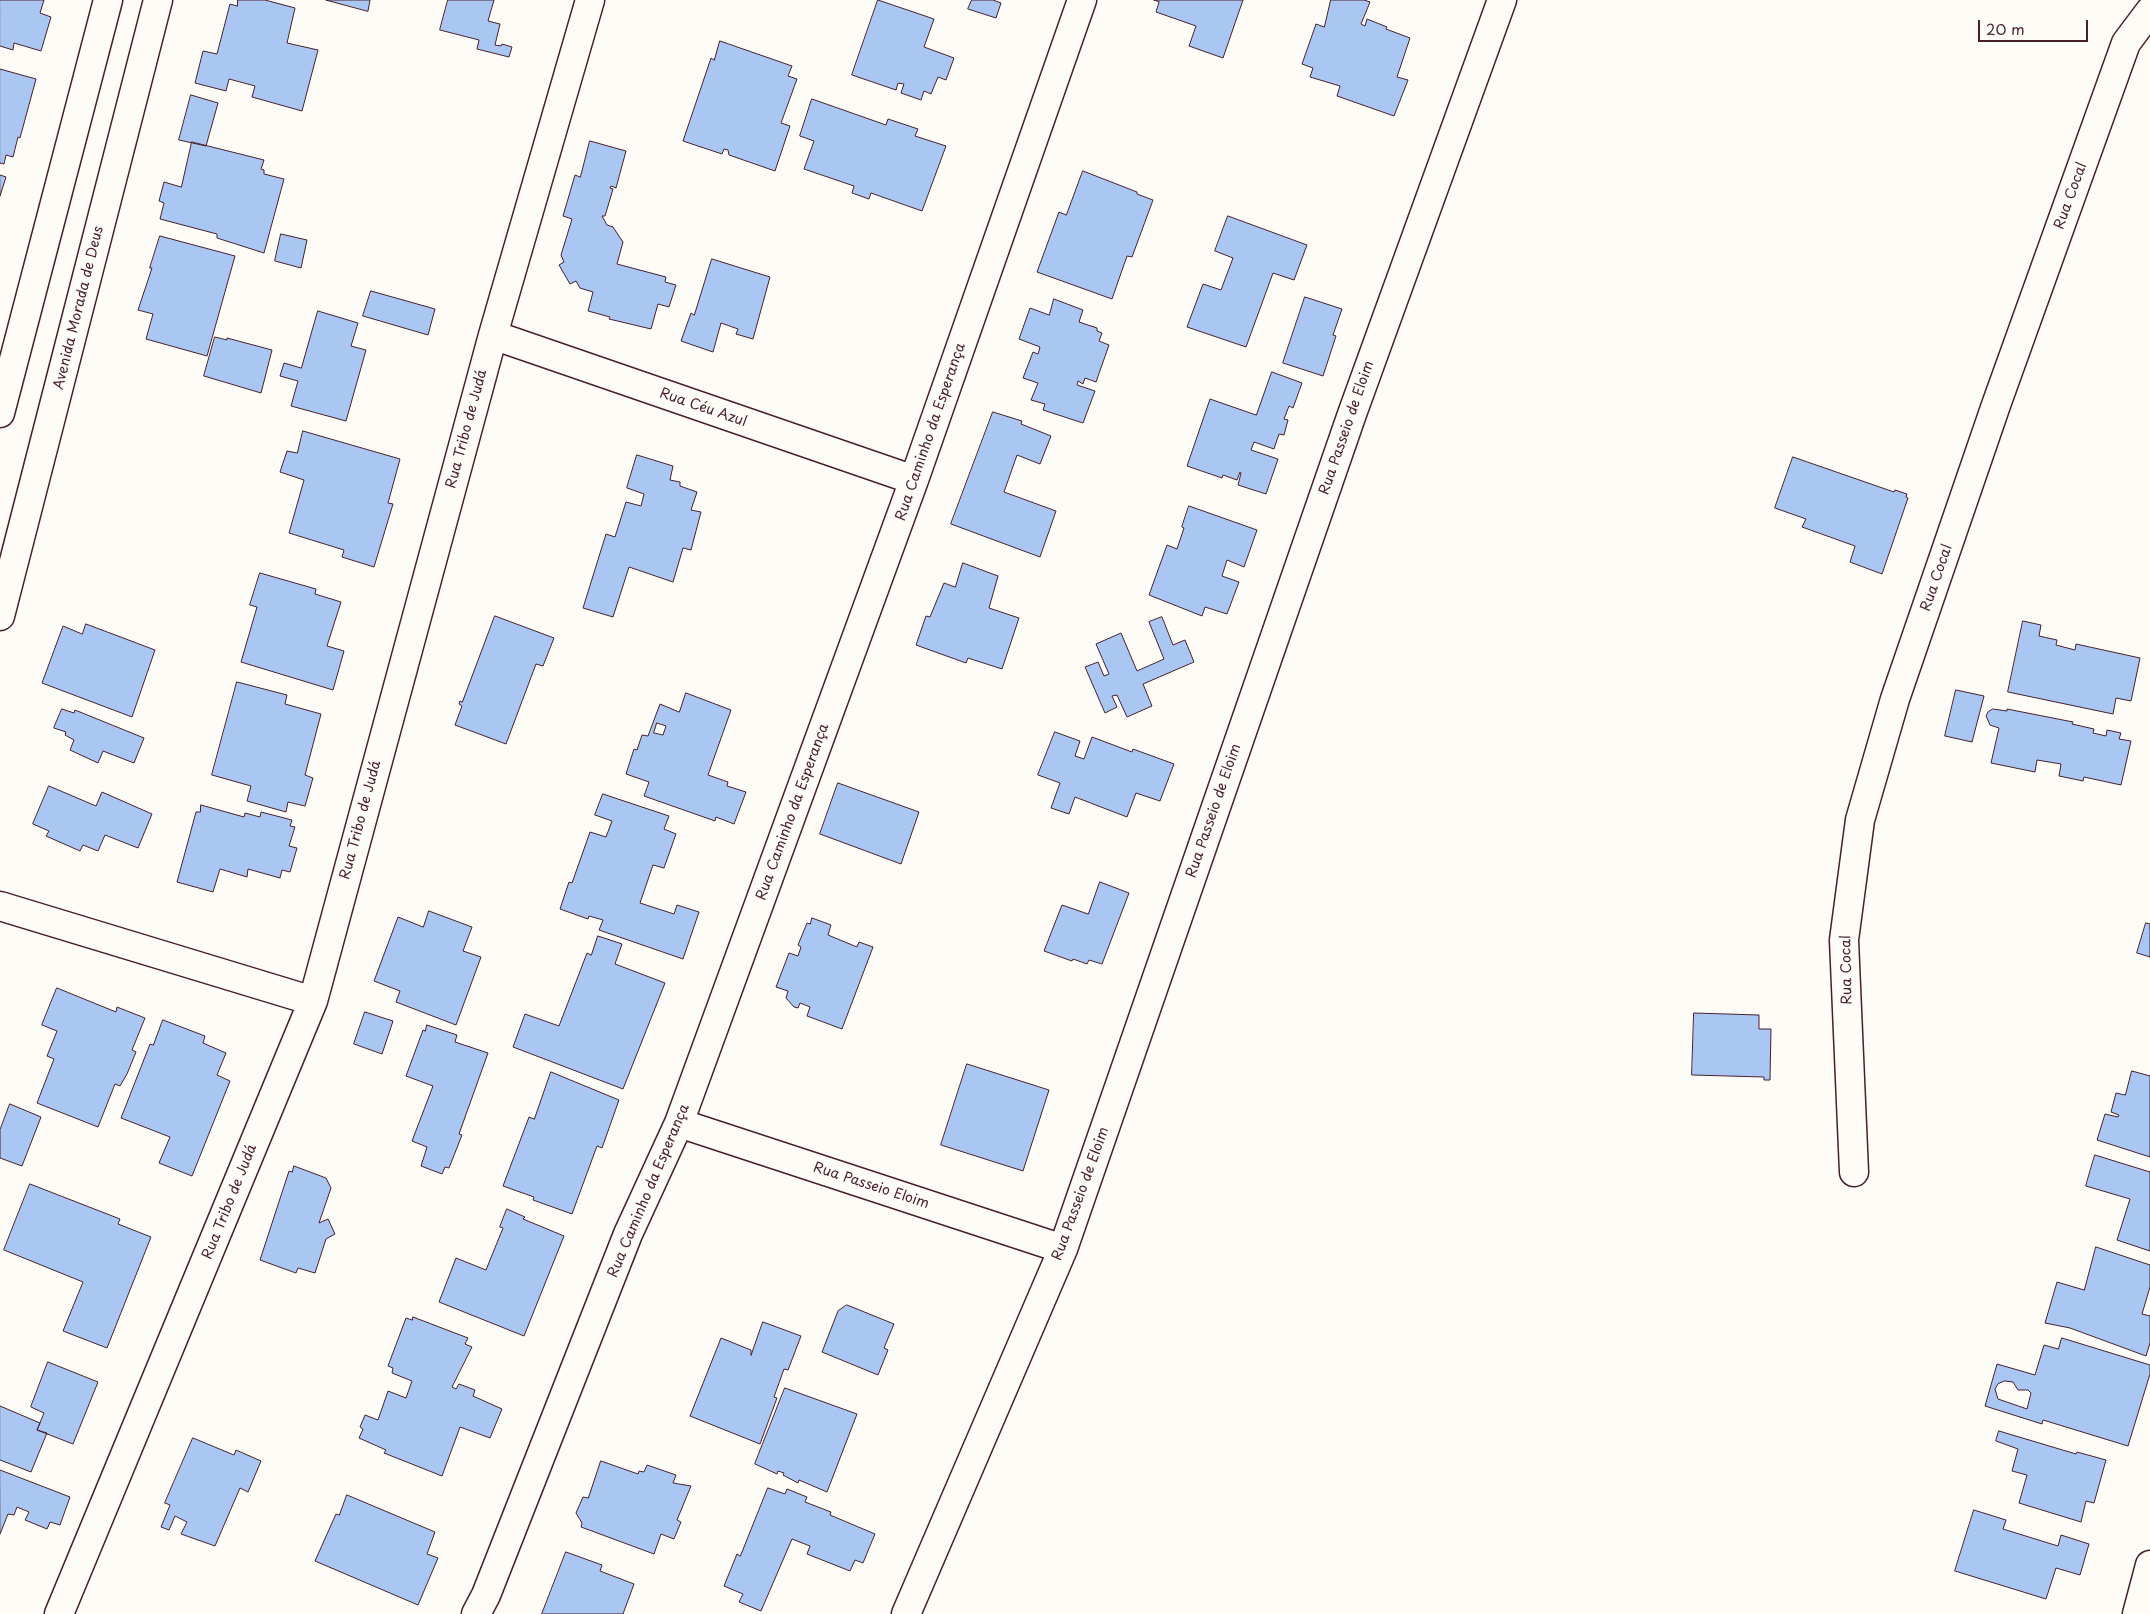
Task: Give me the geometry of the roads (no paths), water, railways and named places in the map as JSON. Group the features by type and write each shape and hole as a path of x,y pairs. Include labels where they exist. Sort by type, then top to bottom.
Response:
{"street":[{"path":"0,413 108,0"},
{"name":"Avenida Morada de Deus","path":"0,616 158,0"},
{"name":"Rua Tribo de Judá","path":"59,1614 313,1001 493,335 590,0"},
{"name":"Rua Caminho da Esperança","path":"476,1614 486,1595 628,1234 679,1123 914,480 1082,0"},
{"name":"Rua Passeio de Eloim","path":"906,1614 1063,1249 1352,414 1502,0"},
{"name":"Rua Cocal","path":"1854,1172 1844,940 1860,820 1895,700 2003,386 2126,43 2150,11"},
{"name":"Rua Céu Azul","path":"493,335 914,480"},
{"path":"0,906 313,1001"},
{"name":"Rua Passeio Eloim","path":"679,1123 1063,1249"},
{"path":"2137,1614 2150,1565"}]}
